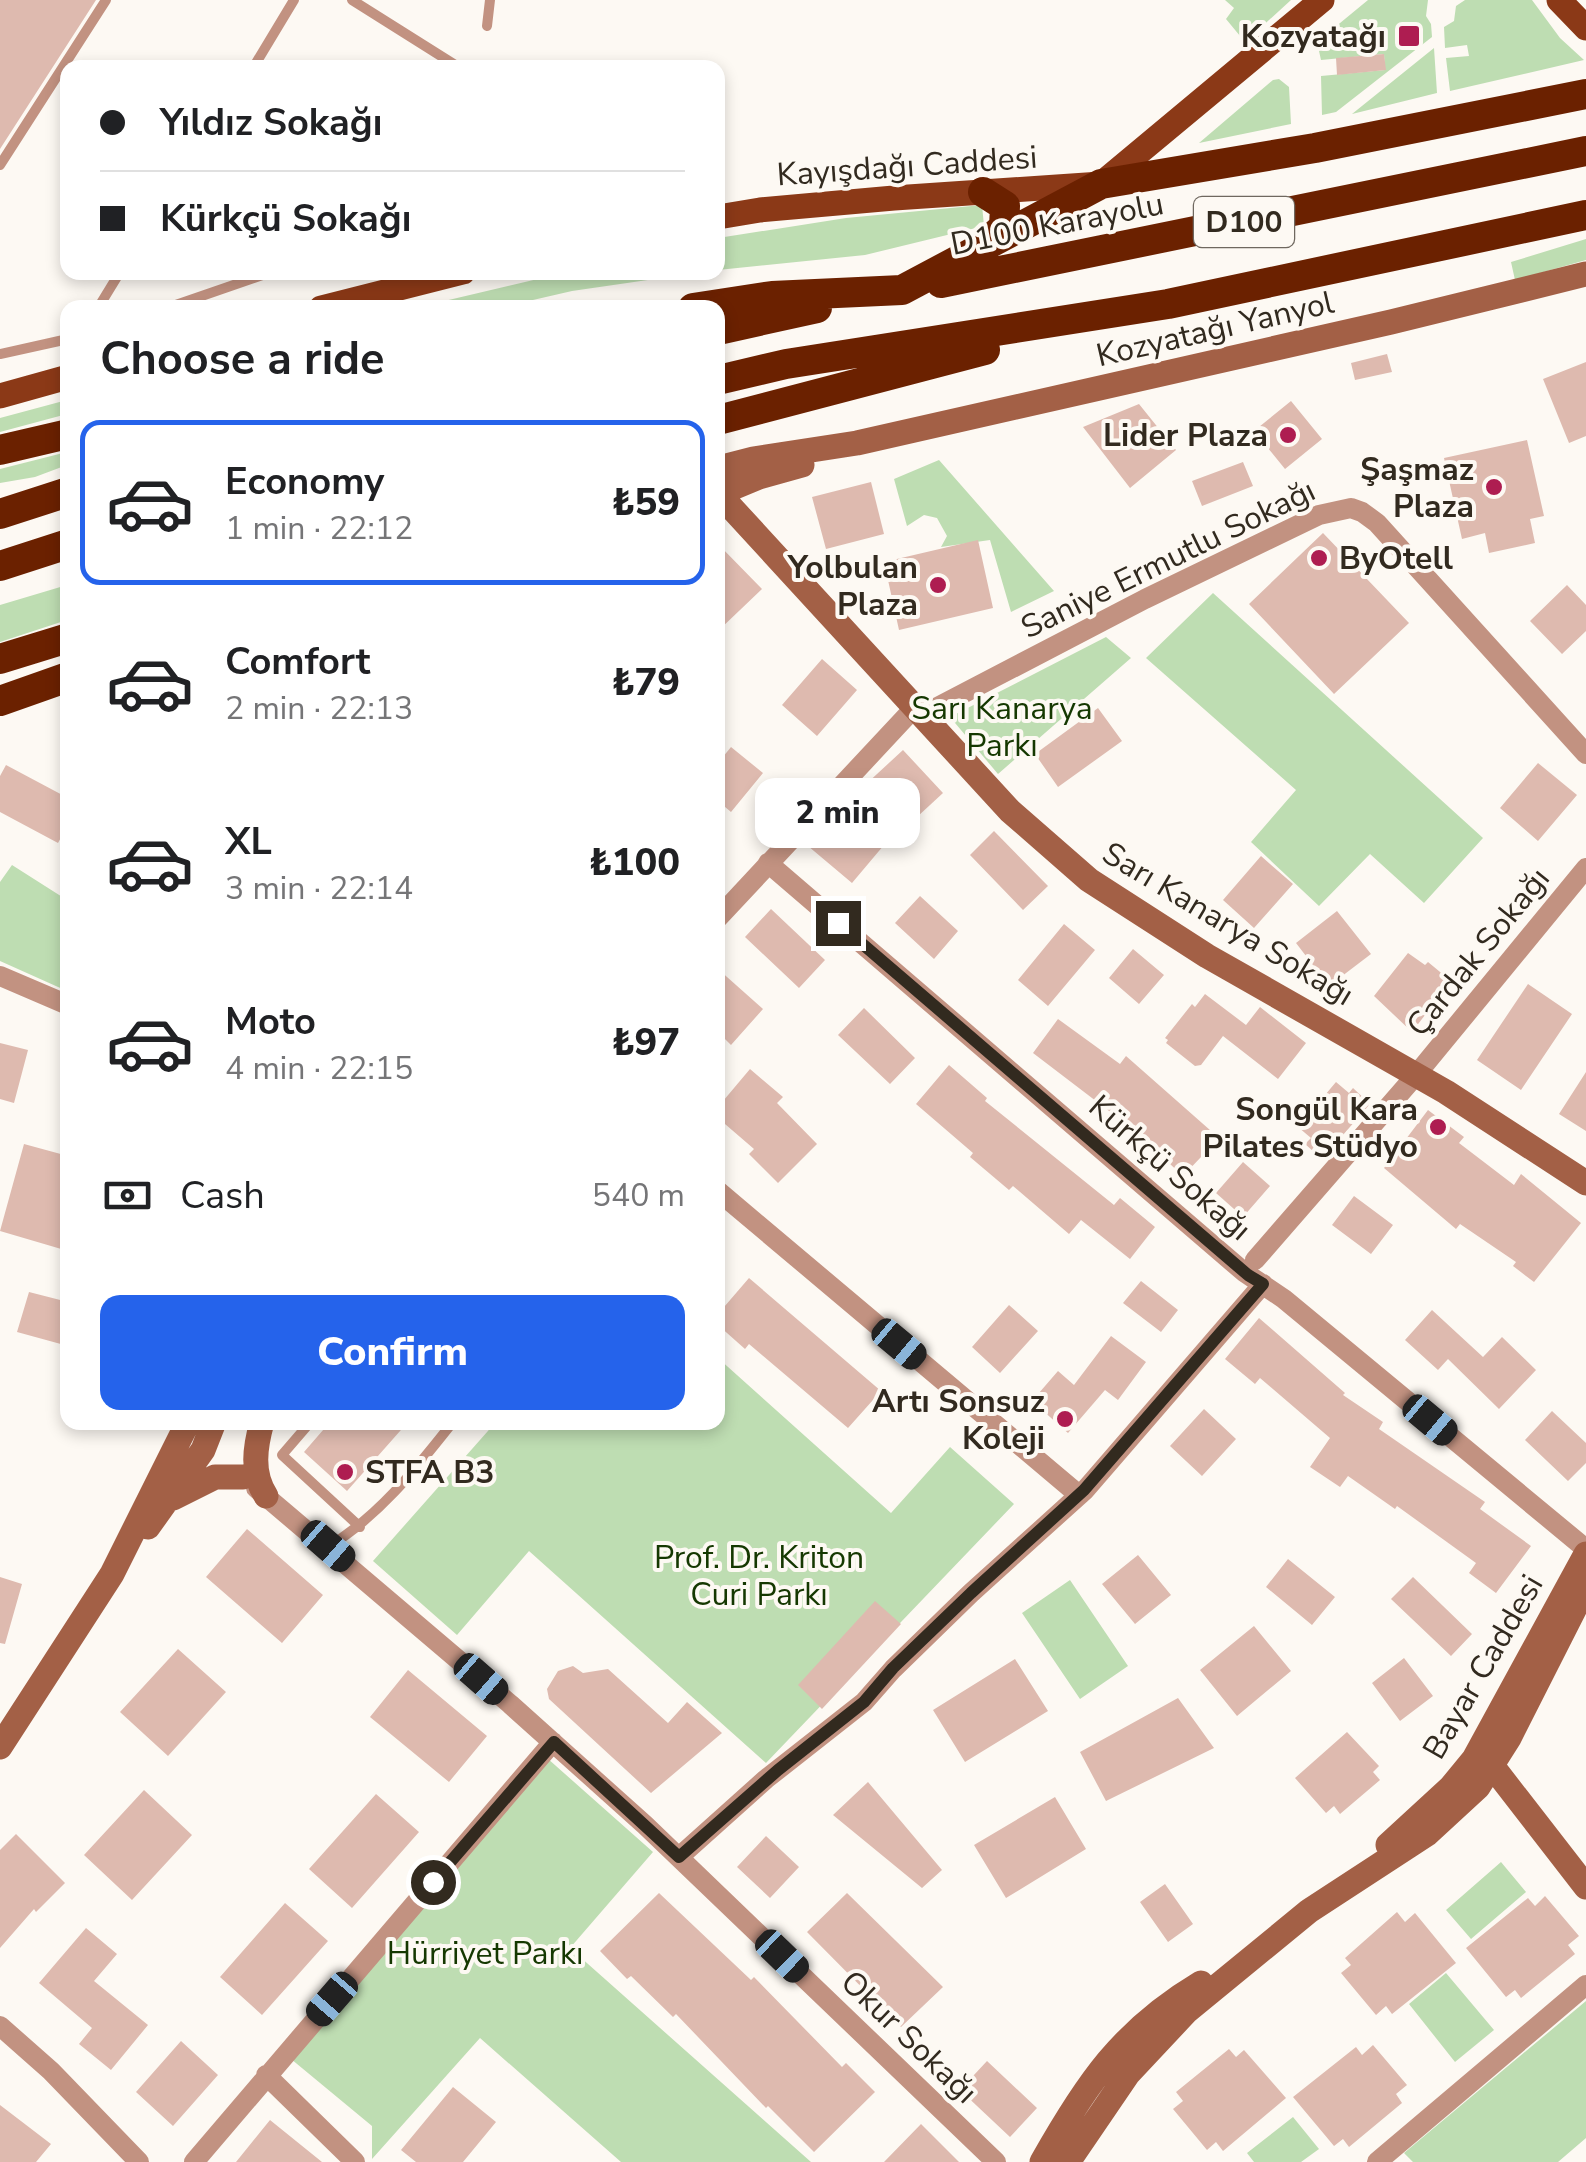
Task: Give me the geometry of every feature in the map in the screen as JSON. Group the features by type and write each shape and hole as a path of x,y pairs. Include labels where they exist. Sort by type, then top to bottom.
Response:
{"highway":[{"name":"D100","path":"902,290 1101,184 1315,148 1586,94"},
{"name":"D100 Karayolu","path":"725,328 1586,152"},
{"path":"976,253 1004,226 1005,206 983,192"},
{"name":"D100","path":"725,378 786,364 1168,304 1586,215"},
{"path":"725,303 772,296 902,290"},
{"path":"725,418 1168,304"},
{"path":"0,450 60,436"},
{"path":"0,491 60,481"},
{"path":"0,514 60,495"},
{"path":"0,566 60,547"},
{"path":"0,659 60,640"},
{"path":"0,701 60,681"}],"main road":[{"path":"1101,184 1322,0"},
{"path":"1559,0 1586,28"},
{"name":"Kayışdağı Caddesi","path":"725,216 1101,184"},
{"name":"Kozyatağı Yanyol","path":"857,442 1586,274"},
{"path":"352,300 431,280"},
{"path":"0,396 60,379"},
{"path":"725,466 857,442"},
{"path":"725,491 836,454 857,442"},
{"path":"757,536 750,517 750,502 758,483 768,474"},
{"name":"Sarı Kanarya Sokağı","path":"725,502 1025,826 1109,895 1206,956 1416,1075 1586,1183"},
{"path":"725,519 757,536"},
{"path":"198,1430 243,1477"},
{"path":"112,1574 170,1500 198,1430"},
{"path":"0,1747 112,1574 198,1430"},
{"path":"261,1430 256,1466 259,1485 266,1496"},
{"path":"170,1500 215,1478 243,1477"},
{"name":"Bayar Caddesi","path":"1343,1888 1464,1773 1586,1552"},
{"name":"Bayar Caddesi","path":"1042,2162 1083,2094 1132,2032 1168,2003 1257,1950 1343,1888 1442,1831 1492,1767 1586,1586"},
{"path":"0,1735 21,1713"},
{"path":"1492,1767 1586,1887"},
{"name":"Bayar Caddesi","path":"1068,2162 1113,2093 1155,2042 1257,1950"}],"street":[{"name":"Saniye Ermutlu Sokağı","path":"918,711 1318,515 1351,508 1377,523 1586,754"},
{"path":"725,910 918,711"},
{"name":"Kürkçü Sokağı","path":"768,863 1248,1275 1586,1552"},
{"name":"Çardak Sokağı","path":"1254,1260 1416,1075 1586,868"},
{"path":"0,976 60,1002"},
{"path":"725,1197 1079,1495"},
{"path":"679,1857 778,1770 864,1702 893,1668 1079,1495 1263,1284"},
{"name":"Okur Sokağı","path":"243,1477 554,1742 996,2162"},
{"path":"194,2162 554,1742"},
{"path":"1464,1773 1477,1763 1492,1767"},
{"path":"1382,2161 1451,2092 1586,1985"},
{"path":"0,2026 139,2162"},
{"path":"266,2076 355,2162"}],"lane":[{"path":"67,60 106,0"},
{"path":"257,60 294,0"},
{"path":"352,0 447,60"},
{"path":"487,26 490,0"},
{"path":"0,164 60,71"},
{"path":"190,300 248,280"},
{"path":"0,354 60,341"},
{"path":"304,1430 282,1455 360,1527"},
{"path":"328,1546 360,1527 403,1484 446,1430"}],"green space":[{"path":"1225,0 1291,0 1245,42 1226,19 1234,8"},
{"path":"1368,0 1428,0 1426,16 1432,37 1336,112 1322,115 1321,76 1385,70 1384,54 1321,60 1317,42"},
{"path":"1465,0 1532,0 1560,38 1584,60 1450,91 1446,58 1469,56 1467,45 1445,48 1444,27 1454,21 1456,6"},
{"path":"1434,48 1437,93 1352,114"},
{"path":"1279,79 1289,87 1291,124 1199,143 1273,80"},
{"path":"982,205 984,226 865,255 725,269 725,237 846,218"},
{"path":"1586,239 1586,260 1515,280 1511,262"},
{"path":"533,280 648,280 533,300 449,300"},
{"path":"60,402 60,416 0,432 0,418"},
{"path":"60,454 60,468 35,477 0,483 0,469"},
{"path":"939,460 1054,591 1011,612 990,540 941,547 947,536 937,518 924,515 907,526 894,479"},
{"path":"60,587 60,622 0,642 0,605"},
{"path":"1213,593 1483,838 1424,903 1370,854 1319,906 1251,842 1296,790 1146,658"},
{"name":"Sarı Kanarya Parkı","path":"1106,637 1131,658 998,774 950,717"},
{"path":"12,865 60,896 60,988 0,961 0,882"},
{"name":"Prof. Dr. Kriton Curi Parkı","path":"725,1364 891,1513 950,1447 1014,1504 766,1763 529,1551 457,1635 373,1561 489,1430 725,1430"},
{"path":"1070,1580 1128,1666 1080,1699 1022,1613"},
{"name":"Hürriyet Parkı","path":"547,1758 653,1852 570,1948 811,2162 621,2162 480,2038 372,2159 372,2126 285,2054"},
{"path":"1501,1862 1526,1892 1471,1939 1446,1910"},
{"path":"1446,1973 1494,2030 1455,2062 1409,2004"},
{"path":"1586,2001 1586,2138 1558,2162 1413,2162 1404,2153"},
{"path":"1293,2117 1319,2149 1301,2162 1254,2162 1247,2153"}],"building":[{"path":"0,0 96,0 0,149"},
{"path":"1384,54 1386,70 1337,75 1336,58"},
{"path":"1387,354 1392,372 1355,380 1351,363"},
{"path":"1586,362 1586,436 1569,443 1543,379"},
{"name":"Lider Plaza","path":"1291,401 1322,439 1285,469 1254,431"},
{"path":"1139,404 1176,450 1130,488 1083,427"},
{"name":"Şaşmaz Plaza","path":"1527,440 1544,516 1530,519 1535,543 1489,553 1485,533 1462,539 1444,458"},
{"path":"1243,462 1253,486 1202,506 1192,481"},
{"path":"871,482 884,534 826,549 812,497"},
{"path":"1323,533 1409,623 1334,694 1249,604"},
{"name":"Yolbulan Plaza","path":"978,540 993,608 899,630 884,562"},
{"path":"725,551 762,589 725,624"},
{"path":"1567,585 1586,605 1586,631 1562,654 1530,621"},
{"path":"822,659 857,690 817,736 782,705"},
{"path":"1098,708 1122,741 1058,787 1035,754"},
{"path":"731,747 763,773 731,812 725,807 725,754"},
{"path":"903,750 943,793 904,829 900,826 852,883 808,846 838,810"},
{"path":"1538,763 1577,795 1538,841 1500,808"},
{"path":"6,765 60,794 58,843 0,812 0,776"},
{"path":"994,831 1048,886 1023,910 970,855"},
{"path":"1261,856 1293,884 1254,928 1223,900"},
{"path":"920,896 958,931 934,959 895,923"},
{"path":"771,909 825,960 799,988 745,937"},
{"path":"1337,911 1371,954 1329,986 1296,943"},
{"path":"1064,924 1095,950 1048,1006 1018,980"},
{"path":"1133,949 1164,975 1139,1004 1109,978"},
{"path":"1408,953 1425,965 1428,962 1451,981 1412,1032 1374,996"},
{"path":"725,975 763,1009 731,1045 725,1039"},
{"path":"1528,984 1572,1014 1521,1090 1477,1060"},
{"path":"1205,994 1246,1025 1260,1007 1306,1043 1278,1079 1223,1036 1201,1065 1195,1066 1165,1038"},
{"path":"864,1008 915,1058 890,1084 838,1035"},
{"path":"1058,1019 1120,1064 1126,1056 1219,1138 1183,1176 1130,1127 1033,1053"},
{"path":"0,1043 28,1050 14,1103 0,1099"},
{"path":"949,1065 987,1098 985,1101 1114,1205 1120,1198 1155,1227 1130,1259 1081,1220 1069,1234 1013,1186 1009,1190 970,1157 973,1153 916,1104"},
{"path":"750,1069 783,1097 777,1103 817,1144 778,1183 749,1154 754,1149 725,1124 725,1099"},
{"path":"1586,1072 1586,1131 1559,1114"},
{"path":"1336,1082 1349,1093 1353,1088 1370,1104 1322,1159 1305,1144 1311,1138 1298,1127"},
{"path":"1428,1110 1464,1137 1459,1143 1514,1185 1521,1174 1581,1223 1534,1282 1513,1266 1516,1262 1460,1224 1456,1229 1384,1168"},
{"path":"24,1144 60,1154 60,1249 0,1231"},
{"path":"1243,1162 1270,1186 1243,1217 1216,1193"},
{"path":"1354,1196 1393,1225 1371,1254 1332,1225"},
{"path":"749,1278 881,1391 848,1428 749,1344 745,1349 725,1331 725,1306"},
{"path":"1141,1281 1178,1310 1161,1332 1123,1303"},
{"path":"29,1292 60,1300 60,1344 17,1332"},
{"path":"1009,1305 1038,1331 1000,1373 972,1347"},
{"path":"1432,1310 1483,1357 1502,1337 1536,1370 1499,1409 1448,1359 1438,1370 1405,1340"},
{"path":"1259,1318 1343,1395 1383,1422 1379,1429 1485,1502 1480,1509 1531,1546 1496,1593 1469,1573 1476,1563 1397,1506 1395,1509 1348,1476 1340,1487 1310,1467 1330,1438 1260,1378 1255,1384 1225,1359"},
{"path":"1111,1336 1146,1362 1118,1400 1105,1390 1068,1433 1032,1401 1058,1371 1074,1385"},
{"path":"1204,1409 1236,1439 1202,1476 1170,1446"},
{"path":"1552,1411 1586,1443 1586,1463 1568,1481 1525,1440"},
{"name":"STFA B3","path":"323,1430 401,1430 347,1491 304,1452"},
{"path":"247,1529 323,1595 282,1643 206,1577"},
{"path":"1138,1555 1171,1595 1135,1624 1102,1584"},
{"path":"1288,1559 1335,1597 1312,1625 1266,1587"},
{"path":"0,1577 22,1584 5,1644 0,1643"},
{"path":"1413,1577 1472,1634 1451,1656 1391,1599"},
{"path":"875,1601 901,1624 822,1709 798,1685"},
{"path":"1254,1626 1291,1671 1237,1716 1200,1670"},
{"path":"178,1649 226,1692 168,1756 120,1712"},
{"path":"1404,1658 1433,1696 1400,1721 1372,1683"},
{"path":"1015,1659 1048,1711 965,1762 933,1710"},
{"path":"573,1666 583,1673 608,1669 668,1723 687,1702 722,1733 651,1793 549,1699 547,1689 558,1671"},
{"path":"408,1670 487,1736 449,1782 370,1717"},
{"path":"1178,1698 1214,1748 1106,1801 1080,1752"},
{"path":"1347,1732 1379,1766 1373,1772 1380,1780 1340,1814 1334,1806 1326,1813 1295,1778"},
{"path":"868,1782 942,1870 922,1888 833,1815"},
{"path":"144,1790 192,1835 132,1900 84,1855"},
{"path":"376,1794 419,1832 352,1908 309,1869"},
{"path":"1055,1797 1086,1849 1006,1898 974,1845"},
{"path":"16,1834 65,1883 36,1912 34,1909 0,1948 0,1850"},
{"path":"766,1836 799,1867 770,1898 737,1867"},
{"path":"1165,1884 1193,1924 1168,1942 1140,1902"},
{"path":"659,1893 751,1980 754,1977 842,2067 846,2063 875,2092 814,2152 676,2014 673,2017 631,1976 627,1979 600,1951"},
{"path":"847,1893 943,1987 901,2027 807,1932"},
{"path":"1545,1896 1579,1936 1568,1945 1575,1954 1521,1998 1515,1990 1506,1997 1466,1948 1528,1898 1535,1906"},
{"path":"285,1903 328,1941 262,2015 220,1977"},
{"path":"1397,1912 1405,1922 1415,1913 1456,1963 1392,2014 1386,2006 1376,2015 1341,1973 1351,1965 1345,1958"},
{"path":"86,1928 117,1954 94,1981 148,2025 111,2070 79,2044 92,2028 39,1983"},
{"path":"181,2041 218,2075 173,2126 136,2092"},
{"path":"1373,2045 1407,2085 1396,2094 1402,2103 1349,2147 1343,2139 1334,2146 1293,2097 1356,2047 1362,2055"},
{"path":"1229,2049 1236,2057 1244,2050 1286,2098 1223,2151 1216,2142 1207,2150 1173,2109 1183,2101 1176,2092"},
{"path":"987,2061 1037,2108 1010,2137 960,2090"},
{"path":"453,2087 496,2122 463,2162 416,2162 401,2150"},
{"path":"0,2105 51,2144 36,2162 0,2162"},
{"path":"270,2120 322,2162 236,2162"},
{"path":"921,2124 959,2162 884,2162"}],"place":[{"name":"Kozyatağı","path":"1409,36"},
{"name":"Lider Plaza","path":"1288,435"},
{"name":"Şaşmaz Plaza","path":"1494,487"},
{"name":"ByOtell","path":"1319,558"},
{"name":"Yolbulan Plaza","path":"938,585"},
{"name":"Songül Kara Pilates Stüdyo","path":"1438,1127"},
{"name":"Artı Sonsuz Koleji","path":"1065,1419"},
{"name":"STFA B3","path":"345,1472"}],"route":[{"path":"433,1882 554,1742 679,1857 778,1770 864,1702 893,1668 1084,1490 1263,1284 838,923"}]}
